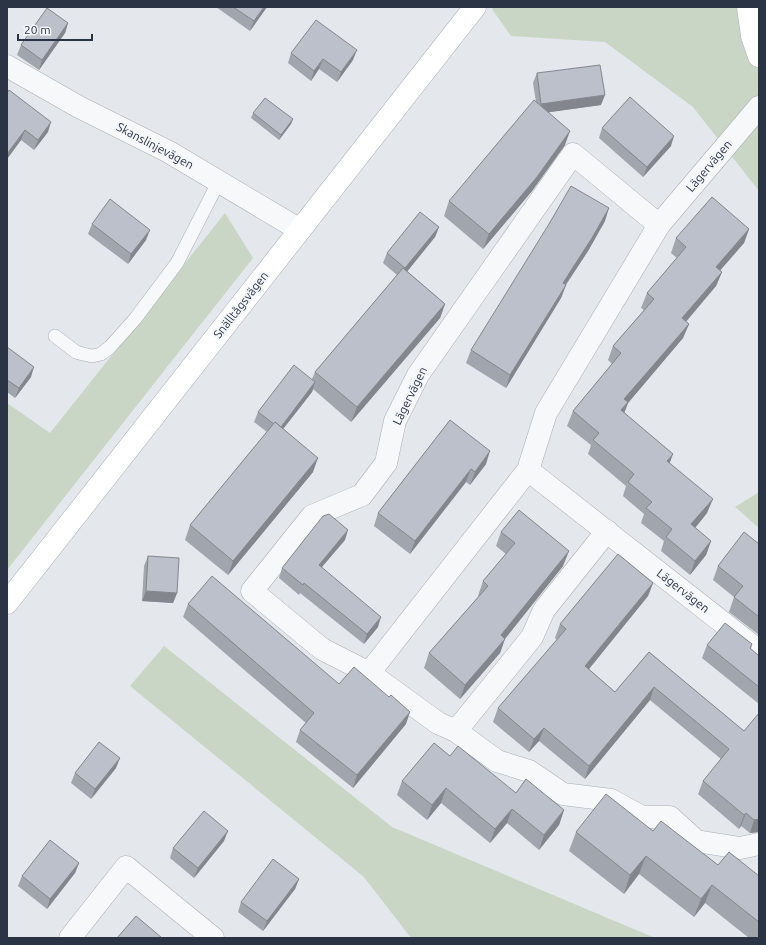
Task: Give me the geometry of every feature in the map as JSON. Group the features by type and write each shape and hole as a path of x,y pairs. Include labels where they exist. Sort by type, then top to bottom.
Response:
{"street":[{"name":"Snälltågsvägen","path":"7,603 475,7"},
{"path":"748,7 752,36 759,56"},
{"name":"Skanslinjevägen","path":"7,66 79,107 169,152 300,230"},
{"name":"Lägervägen","path":"369,673 528,470 546,413 659,225 759,107"},
{"name":"Lägervägen","path":"659,225 573,154 418,374 395,422 386,463 362,495 312,516 252,591 322,649 369,673 438,723 456,731 497,762 529,771 563,794 611,800 642,817 670,817 696,841 740,848 759,844"},
{"name":"Lägervägen","path":"528,470 759,651"},
{"path":"456,731 532,637 544,610 606,531"},
{"path":"70,938 126,867 213,938"}],"lane":[{"path":"55,336 76,352 92,356 101,354 110,347 135,318 177,263 219,181"}],"green space":[{"path":"494,7 759,7 759,191 693,107 605,42 511,36 492,9"},
{"path":"225,213 253,258 7,570 7,403 50,433"},
{"path":"759,492 759,528 735,507"},
{"path":"164,646 392,827 655,938 411,938 364,877 130,686"}],"building":[{"path":"233,7 264,7 254,21"},
{"path":"47,8 68,23 42,60 21,45"},
{"path":"316,20 357,50 341,72 323,59 314,71 291,53"},
{"path":"600,65 605,95 541,104 537,73"},
{"path":"9,90 51,122 38,140 25,130 7,154 7,93"},
{"path":"630,97 674,136 647,167 602,128"},
{"path":"265,98 293,119 281,135 253,113"},
{"path":"534,100 570,131 537,177 489,234 449,201"},
{"path":"571,186 609,208 563,283 566,285 510,375 471,350"},
{"path":"712,197 749,229 716,267 722,272 682,318 689,324 624,399 628,402 621,410 673,454 667,461 713,499 691,524 711,541 695,561 666,537 672,529 646,508 652,502 628,482 634,474 593,440 599,433 573,411 621,353 613,346 654,299 647,293 686,247 676,238"},
{"path":"110,199 150,230 131,254 92,224"},
{"path":"420,212 439,227 405,268 387,253"},
{"path":"403,268 445,304 357,407 315,372"},
{"path":"7,347 34,367 19,388 7,380"},
{"path":"294,365 315,382 281,427 275,422 274,424 258,412"},
{"path":"450,420 490,451 475,472 471,469 415,541 378,513"},
{"path":"275,422 318,458 233,561 190,525"},
{"path":"519,510 569,551 501,635 505,639 465,685 429,653 488,586 483,581 515,543 501,532"},
{"path":"329,514 348,530 319,565 381,617 367,634 304,583 303,585 282,568 323,516"},
{"path":"744,532 759,544 759,617 734,597 743,586 718,566"},
{"path":"618,554 653,583 585,666 615,692 649,652 744,731 759,713 759,819 754,820 746,813 744,815 703,781 729,749 654,687 589,766 544,728 534,739 498,708 566,629 560,624"},
{"path":"148,556 179,558 177,593 146,591"},
{"path":"212,576 339,684 354,667 389,697 391,695 410,712 357,775 300,730 314,713 188,604"},
{"path":"725,623 752,644 750,648 759,656 759,687 707,645"},
{"path":"99,742 120,758 95,789 75,773"},
{"path":"434,743 450,756 458,746 516,793 526,779 564,810 544,835 512,809 495,829 446,788 432,805 402,781"},
{"path":"606,794 653,831 661,821 718,865 729,852 759,876 759,922 712,885 701,899 646,856 630,875 576,832"},
{"path":"204,811 228,831 198,868 173,848"},
{"path":"50,840 79,863 50,899 22,876"},
{"path":"273,859 299,879 267,921 241,902"},
{"path":"136,916 162,938 117,938"}]}
